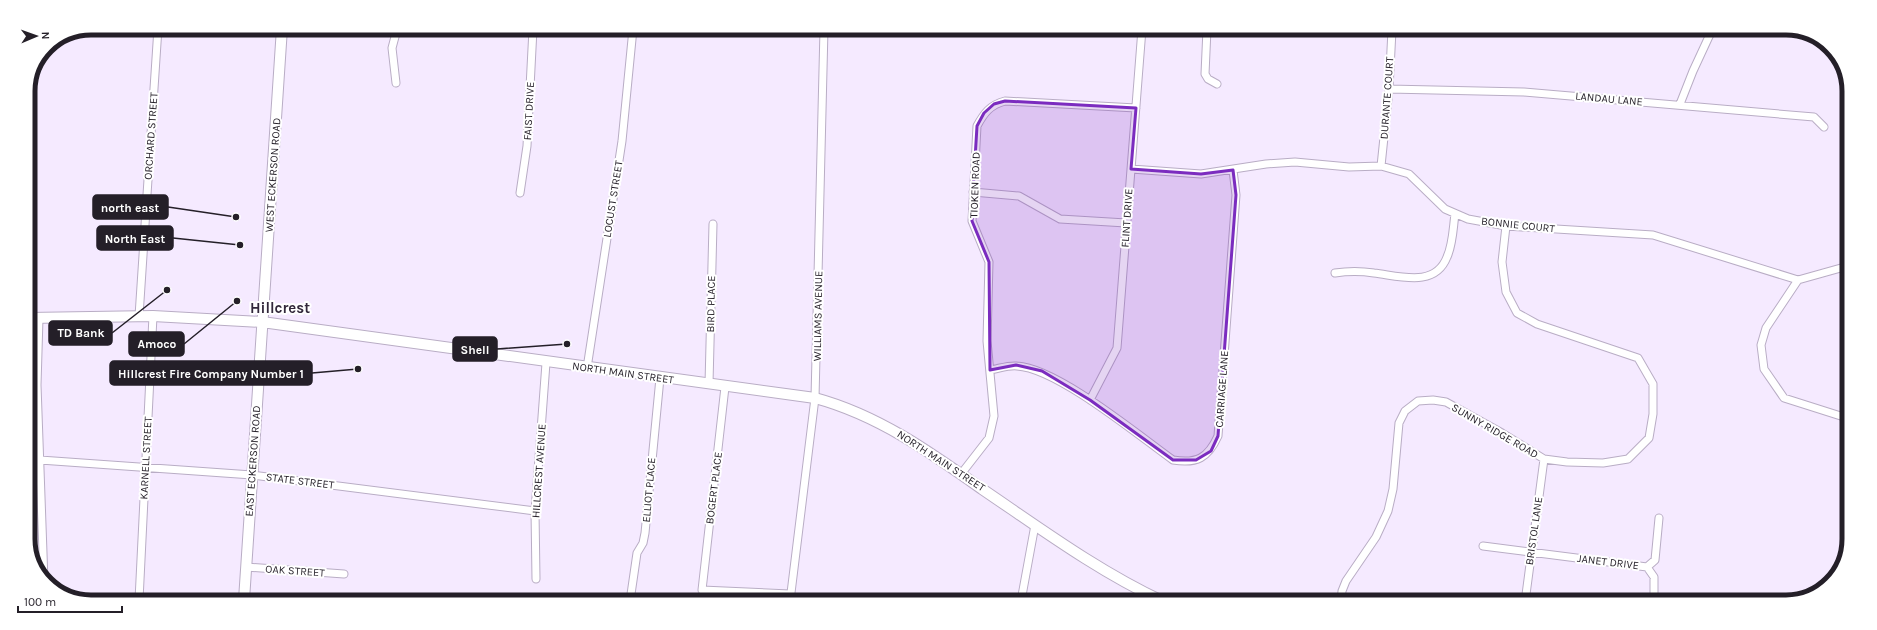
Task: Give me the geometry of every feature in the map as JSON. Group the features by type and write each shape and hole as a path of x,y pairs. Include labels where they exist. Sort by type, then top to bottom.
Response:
{"main road":[{"name":"WEST ECKERSON ROAD","path":"262,322 282,35"},
{"name":"NORTH MAIN STREET","path":"35,318 153,316 262,322 546,363 815,398 845,407 881,423 961,474 1111,575 1150,595"},
{"name":"EAST ECKERSON ROAD","path":"244,595 262,322"}],"street":[{"name":"ORCHARD STREET","path":"139,316 158,35"},
{"path":"395,35 392,48 396,83"},
{"name":"FAIST DRIVE","path":"520,193 527,146 533,35"},
{"name":"LOCUST STREET","path":"587,368 622,142 632,35"},
{"name":"WILLIAMS AVENUE","path":"790,595 800,529 815,398 824,35"},
{"name":"FLINT DRIVE","path":"1090,400 1117,348 1142,35"},
{"path":"1207,35 1205,74 1208,79 1217,84"},
{"name":"DURANTE COURT","path":"1381,166 1389,89 1392,35"},
{"path":"1680,104 1710,35"},
{"name":"LANDAU LANE","path":"1389,89 1524,92 1680,104 1814,117 1824,127"},
{"name":"TIOKEN ROAD","path":"961,474 989,438 994,416 987,341 989,262 972,221 977,126 984,113 994,104 1005,101 1136,108"},
{"name":"BONNIE COURT","path":"1131,169 1201,174 1266,164 1296,162 1349,167 1381,166 1409,174 1445,209 1468,219 1506,226 1653,235 1798,280"},
{"name":"CARRIAGE LANE","path":"990,370 1016,366 1042,371 1090,400 1173,460 1185,462 1196,460 1211,451 1218,436 1236,195 1233,170"},
{"path":"973,192 1019,196 1060,219 1126,223"},
{"path":"1334,273 1350,271 1417,278 1431,276 1441,268 1448,256 1455,214"},
{"name":"BIRD PLACE","path":"709,384 713,224"},
{"name":"SUNNY RIDGE ROAD","path":"1342,595 1346,581 1376,537 1388,511 1393,489 1399,423 1405,411 1418,401 1433,400 1446,402 1502,433 1544,460 1603,463 1628,459 1649,438 1652,414 1653,384 1638,358 1537,324 1517,313 1506,292 1502,262 1506,226"},
{"path":"1842,268 1798,280 1766,328 1761,345 1764,370 1784,398 1842,416"},
{"name":"KARNELL STREET","path":"140,595 153,316"},
{"path":"35,350 44,569"},
{"name":"HILLCREST AVENUE","path":"536,579 535,511 546,363"},
{"name":"ELLIOT PLACE","path":"631,595 637,553 643,543 646,533 660,378"},
{"name":"BOGERT PLACE","path":"725,387 702,590 765,595"},
{"name":"STATE STREET","path":"40,460 252,475 535,511"},
{"name":"BRISTOL LANE","path":"1526,595 1544,460"},
{"path":"1647,567 1655,560 1659,518"},
{"path":"1022,595 1035,525"},
{"name":"JANET DRIVE","path":"1483,546 1647,567 1654,577 1654,595"},
{"name":"OAK STREET","path":"246,567 344,574"}],"highlighted area":[{"path":"1005,101 1136,108 1131,169 1201,174 1233,170 1236,195 1218,436 1211,451 1196,460 1173,460 1090,400 1042,371 1016,365 990,370 989,262 972,221 977,126 984,113 994,104"}],"place":[{"name":"north east","path":"236,217"},
{"name":"North East","path":"240,245"},
{"name":"TD Bank","path":"167,290"},
{"name":"Amoco","path":"237,301"},
{"name":"Shell","path":"567,344"},
{"name":"Hillcrest Fire Company Number 1","path":"358,369"}],"district":[{"name":"Hillcrest","path":"280,308"}]}
